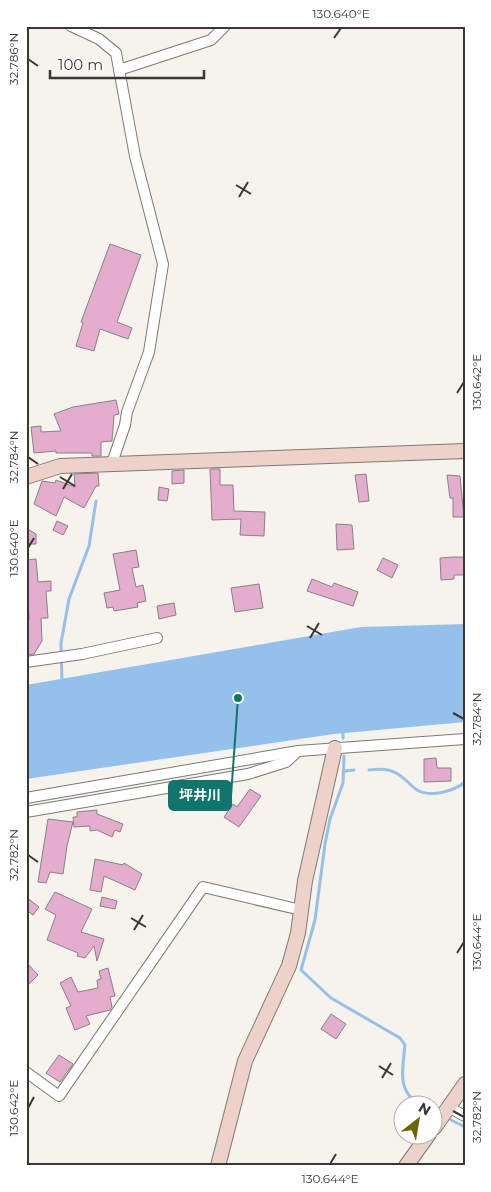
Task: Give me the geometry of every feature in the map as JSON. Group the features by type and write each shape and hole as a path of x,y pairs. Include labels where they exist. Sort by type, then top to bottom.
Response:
{"street":[{"path":"71,26 99,39 116,53 135,156 163,264 149,352 127,412 125,426 112,463"},
{"path":"119,70 210,40 225,26"},
{"path":"26,477 60,466 465,451"},
{"path":"26,662 68,656 157,638"},
{"path":"26,798 298,751 465,739"},
{"path":"218,1166 245,1061 288,966 298,933 316,826 335,748"},
{"path":"26,812 248,774 286,762 298,751"},
{"path":"26,1072 59,1096 203,887 301,910"},
{"path":"444,1113 465,1084"},
{"path":"448,1107 465,1116"},
{"path":"406,1166 422,1144"}],"water":[{"path":"465,624 465,722 334,734 26,779 26,685 361,627"}],"building":[{"path":"110,244 141,255 117,322 132,328 128,339 100,329 94,351 76,346 83,323 81,322"},
{"path":"116,400 119,414 114,415 112,441 101,442 101,456 92,456 92,453 56,453 56,451 34,453 31,427 41,426 41,432 61,431 54,414 73,407"},
{"path":"210,469 220,469 220,485 233,485 234,511 265,512 264,536 240,535 241,519 212,520"},
{"path":"184,470 184,483 172,484 172,471"},
{"path":"98,473 99,486 96,486 84,508 64,497 56,516 34,504 42,481 55,483 56,480 75,487 74,474"},
{"path":"366,474 369,501 359,502 355,475"},
{"path":"447,475 460,476 464,517 453,517 453,498 450,498"},
{"path":"159,487 169,489 167,501 158,500"},
{"path":"57,521 68,526 63,535 53,530"},
{"path":"336,524 352,525 354,549 337,550"},
{"path":"26,528 36,534 36,544 26,544"},
{"path":"136,550 139,567 132,568 136,587 143,585 146,601 137,603 138,607 114,611 113,607 107,608 104,593 120,590 113,554"},
{"path":"465,557 465,575 454,575 454,579 441,580 440,558"},
{"path":"383,558 398,565 392,578 377,570"},
{"path":"36,559 38,582 51,581 51,591 46,591 48,618 41,618 42,641 34,654 26,655 26,620 29,620 26,560"},
{"path":"312,579 332,587 334,583 358,592 353,606 307,591"},
{"path":"259,584 263,608 235,612 231,588"},
{"path":"174,603 176,615 159,619 157,606"},
{"path":"436,758 437,768 451,768 451,781 424,782 424,759"},
{"path":"250,789 261,796 239,827 224,817 233,804 237,807"},
{"path":"97,810 97,814 123,824 120,832 115,830 112,837 97,830 90,831 90,826 74,827 73,817 77,817 77,812"},
{"path":"48,819 73,822 63,874 50,872 46,883 38,882"},
{"path":"95,859 123,865 124,863 142,874 135,890 104,876 101,892 90,890"},
{"path":"55,892 92,909 81,932 104,939 97,961 94,946 85,958 77,956 78,953 47,940 56,915 45,909"},
{"path":"26,897 39,907 33,915 26,910"},
{"path":"102,897 117,901 115,909 100,906"},
{"path":"26,962 38,975 26,987"},
{"path":"108,968 115,996 110,997 112,1007 110,1010 86,1016 90,1024 75,1030 66,1008 71,1006 60,983 71,977 78,992 98,988 97,980 101,979 99,971"},
{"path":"331,1014 346,1024 336,1039 321,1029"},
{"path":"59,1055 73,1064 60,1082 46,1073"}],"waterway":[{"path":"62,683 61,643 69,599 89,546 96,501"},
{"path":"343,729 343,738"},
{"path":"344,756 343,783 330,819 315,920 301,970 331,998 400,1038 405,1045 403,1079 408,1094"},
{"path":"369,770 382,769 393,771 417,790 429,793 449,791 465,782"},
{"path":"345,771 354,770"},
{"path":"451,1120 465,1127"}],"place":[{"name":"坪井川","path":"238,698"}]}
